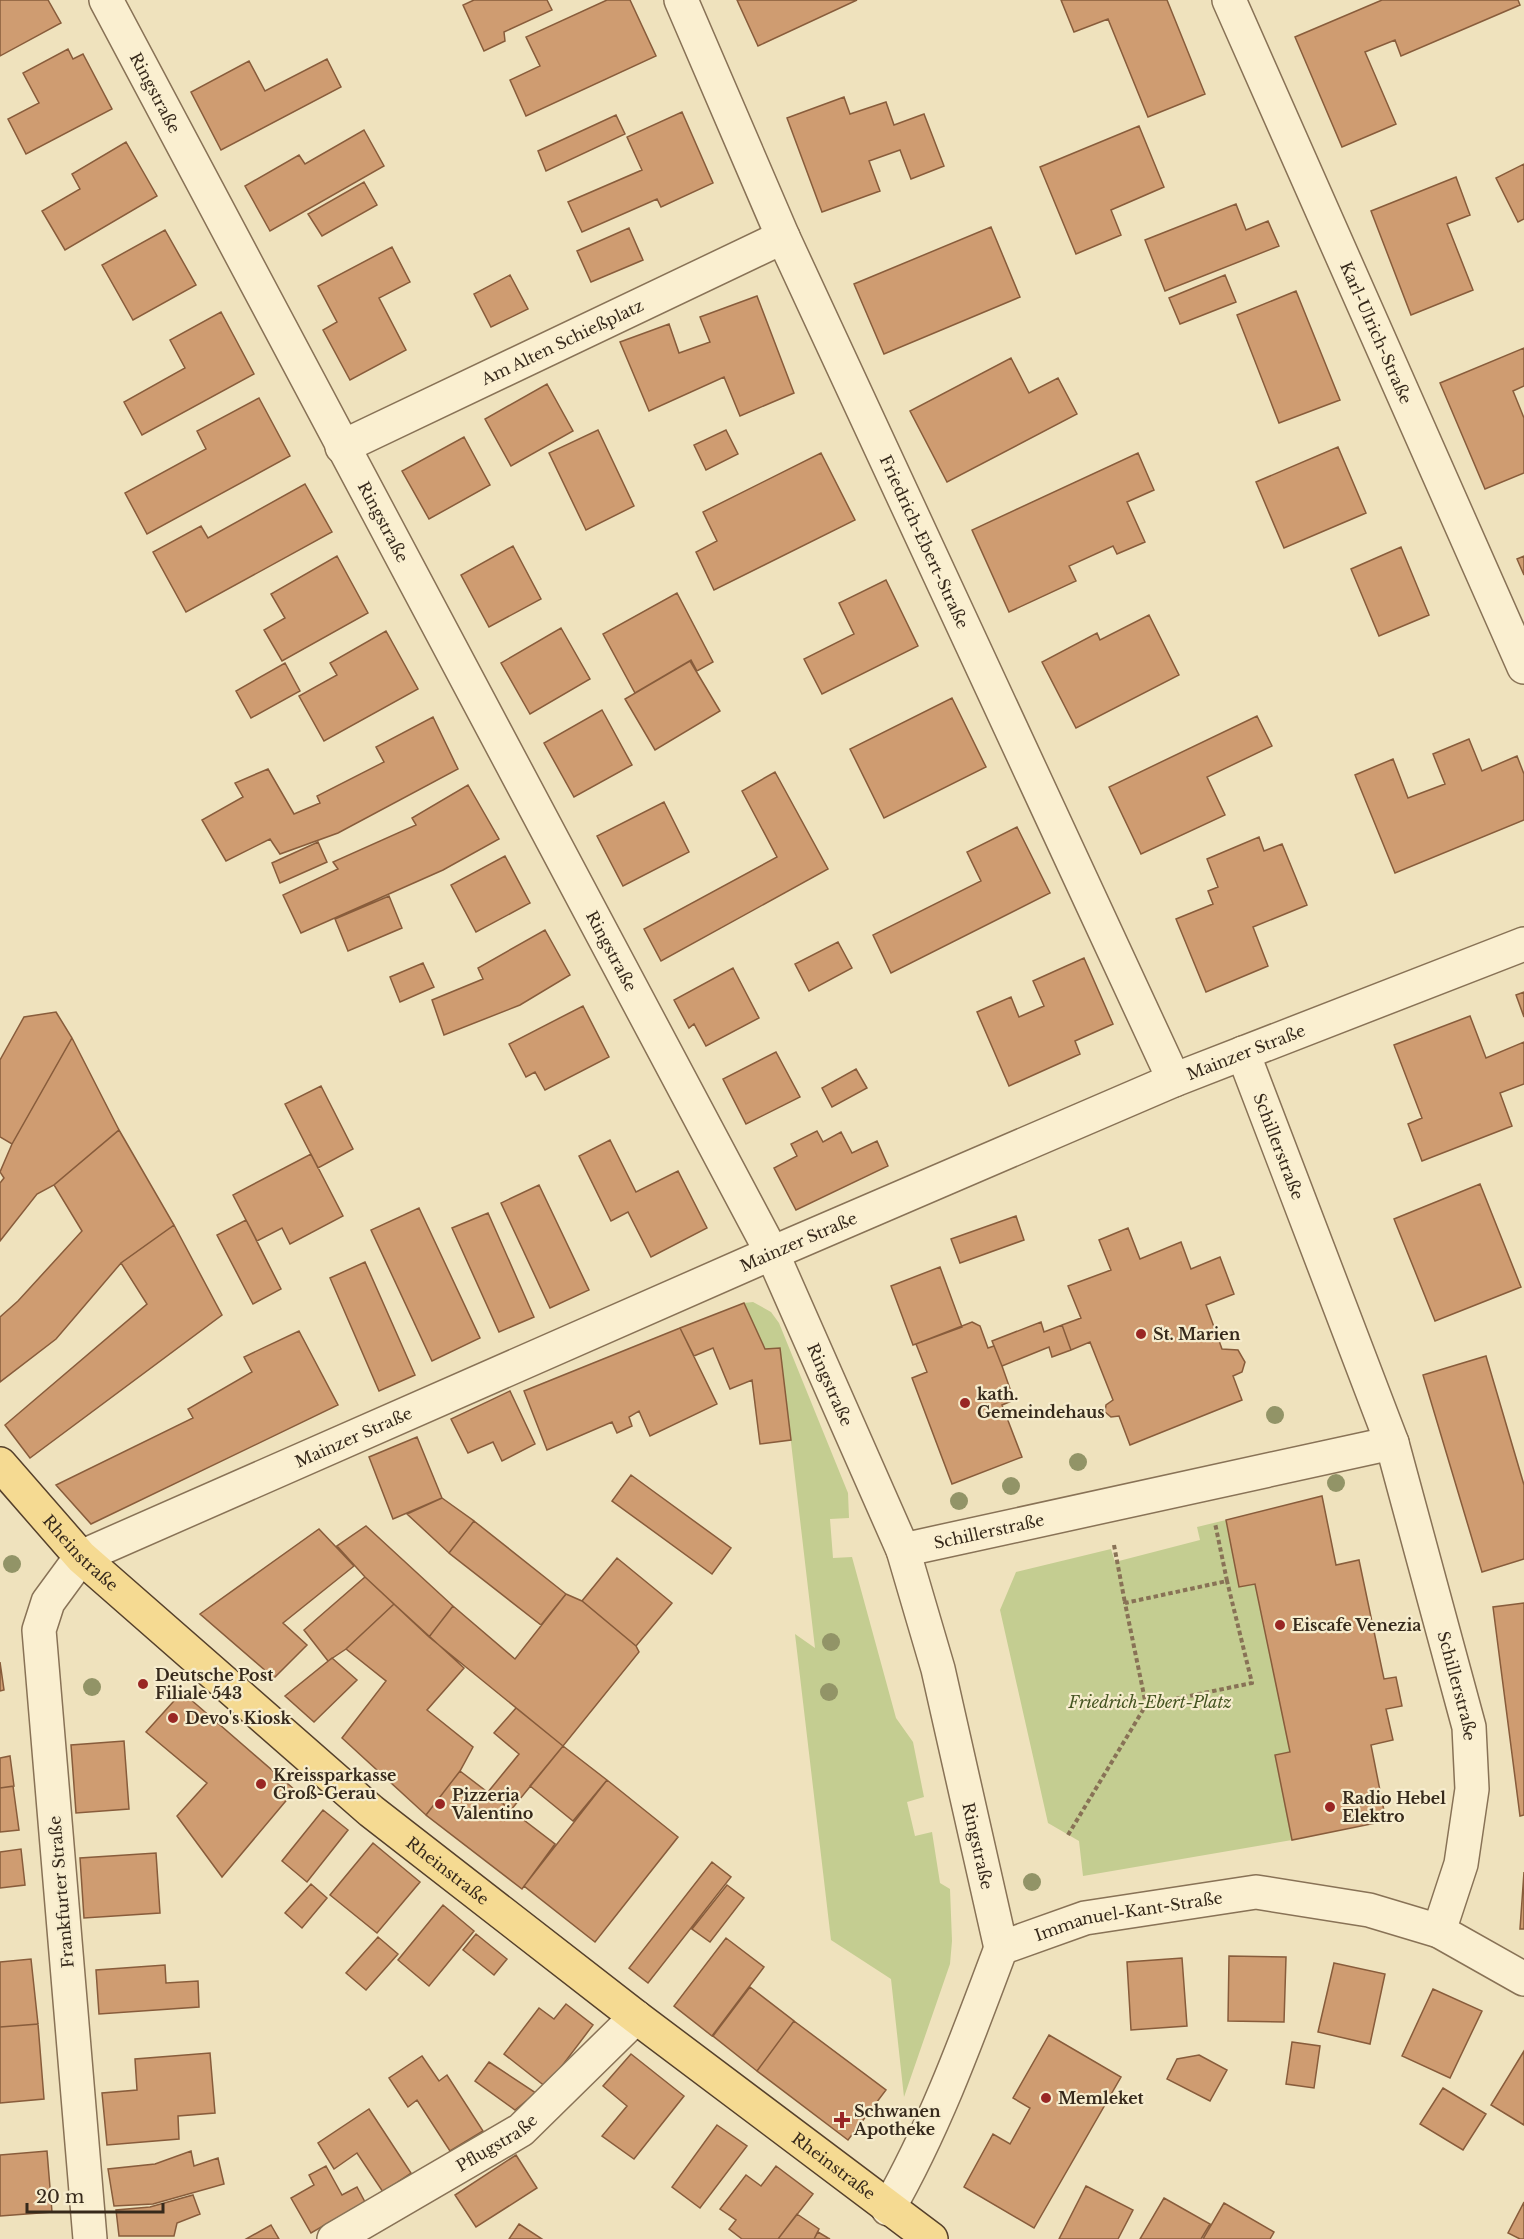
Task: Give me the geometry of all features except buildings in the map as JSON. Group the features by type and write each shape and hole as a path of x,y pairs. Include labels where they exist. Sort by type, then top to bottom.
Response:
{"main road":[{"name":"Rheinstraße","path":"1,1466 81,1557 371,1811 636,2017 888,2209 931,2239"}],"street":[{"name":"Ringstraße","path":"106,0 772,1253 903,1550 938,1669 1001,1948"},
{"name":"Friedrich-Ebert-Straße","path":"681,0 783,237 1174,1080"},
{"name":"Karl-Ulrich-Straße","path":"1229,0 1524,667"},
{"name":"Am Alten Schießplatz","path":"342,447 783,237"},
{"name":"Mainzer Straße","path":"81,1557 772,1253 1174,1080 1524,944"},
{"name":"Schillerstraße","path":"1243,1053 1392,1443 1469,1727 1472,1789 1461,1864 1439,1931"},
{"name":"Schillerstraße","path":"903,1550 1392,1443"},
{"name":"Frankfurter Straße","path":"81,1557 48,1602 39,1630 90,2239"},
{"name":"Immanuel-Kant-Straße","path":"1001,1948 1085,1918 1256,1892 1369,1910 1439,1931 1524,1979"},
{"path":"888,2209 916,2157 969,2034 1001,1948"},
{"name":"Pflugstraße","path":"334,2239 521,2130 636,2017"}],"path":[{"path":"1146,1705 1252,1683 1215,1523"},
{"path":"1068,1835 1146,1705 1117,1561"},
{"path":"1125,1602 1227,1581"}],"green space":[{"path":"753,1302 771,1312 779,1323 848,1493 849,1518 830,1519 833,1558 852,1557 896,1718 913,1742 924,1797 907,1802 915,1836 932,1832 940,1883 950,1889 952,1941 950,1964 904,2097 891,1979 831,1940 795,1634 815,1648 780,1348 765,1349 744,1303"},
{"name":"Friedrich-Ebert-Platz","path":"1226,1520 1239,1587 1255,1584 1290,1752 1275,1755 1292,1840 1083,1876 1079,1841 1048,1823 1000,1610 1016,1572 1111,1549 1115,1562 1200,1540 1197,1527"}],"place":[{"name":"St. Marien","path":"1141,1334"},
{"name":"kath. Gemeindehaus","path":"965,1403"},
{"name":"Eiscafe Venezia","path":"1280,1625"},
{"name":"Deutsche Post Filiale 543","path":"143,1684"},
{"name":"Devo's Kiosk","path":"173,1718"},
{"name":"Kreissparkasse Groß-Gerau","path":"261,1784"},
{"name":"Pizzeria Valentino","path":"440,1804"},
{"name":"Radio Hebel Elektro","path":"1330,1807"},
{"name":"Memleket","path":"1046,2098"},
{"name":"Schwanen Apotheke","path":"842,2120"}]}
